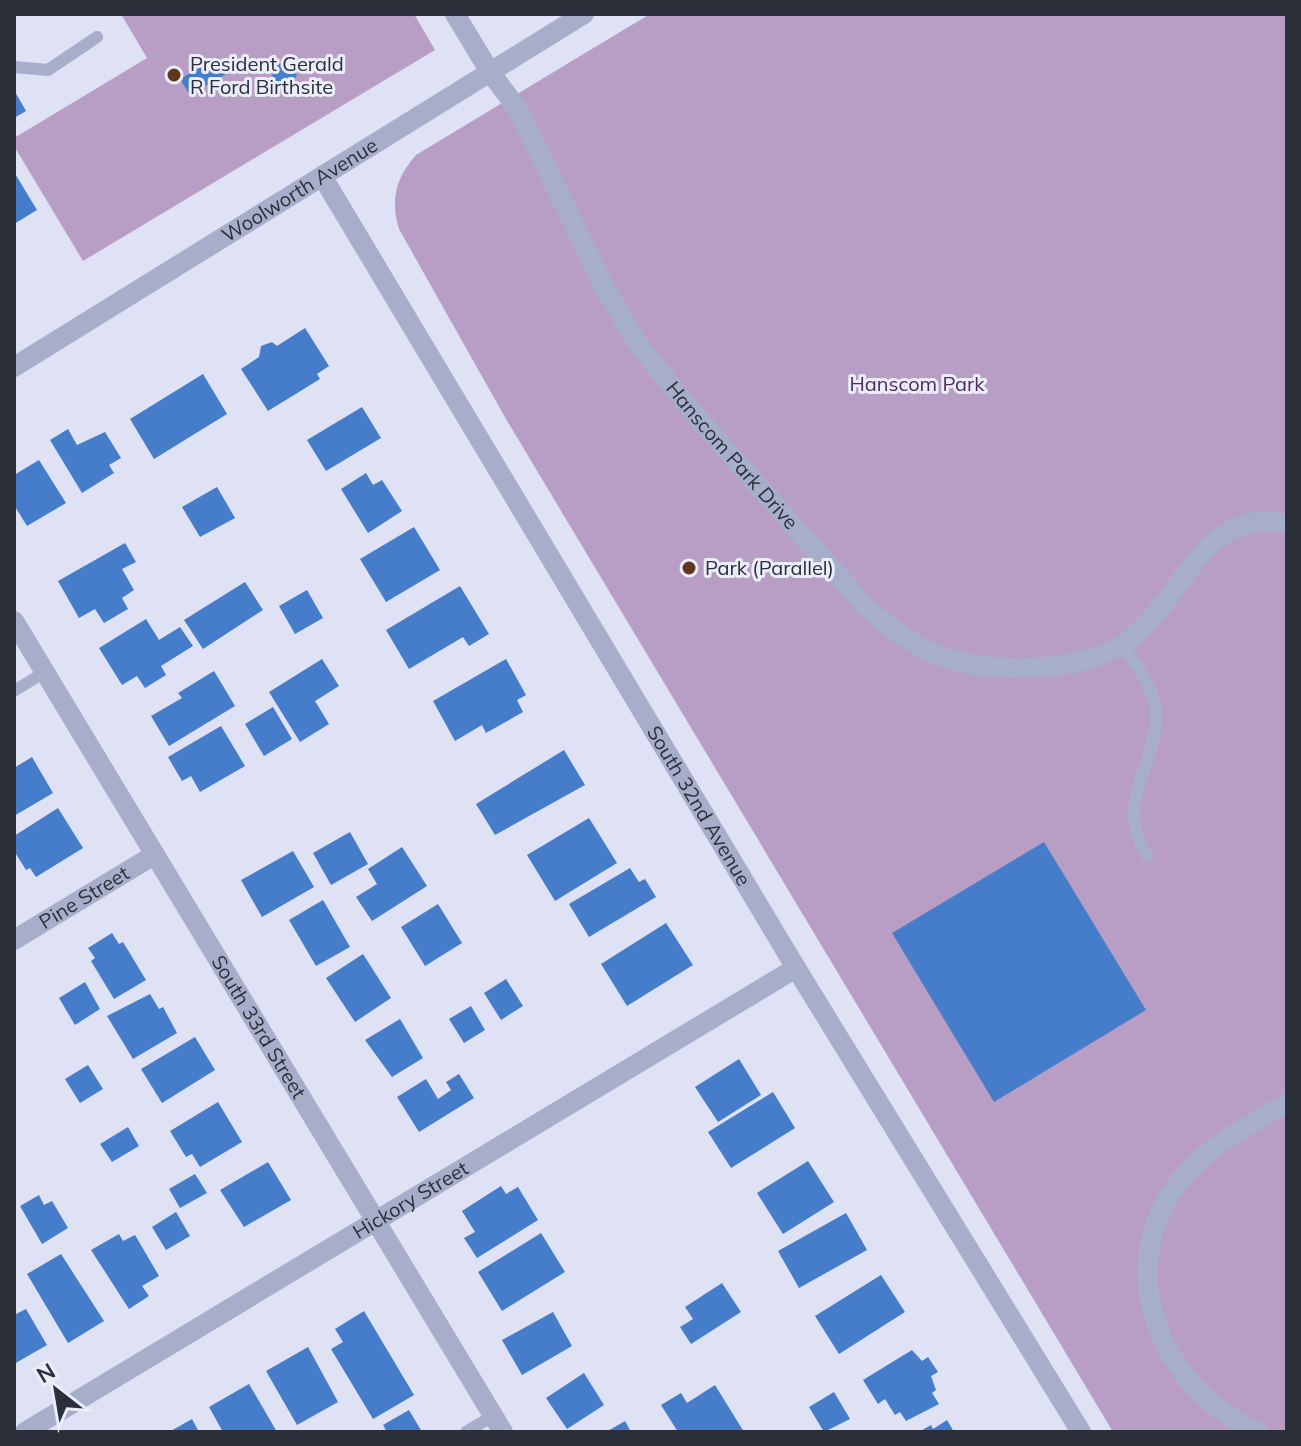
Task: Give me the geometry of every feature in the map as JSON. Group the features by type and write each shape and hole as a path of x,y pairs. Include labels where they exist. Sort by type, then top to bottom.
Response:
{"street":[{"name":"Hanscom Park Drive","path":"455,14 531,133 609,296 637,343 688,406 865,606 922,649 970,664 1019,667 1067,663 1122,645 1145,624 1222,534 1254,520 1287,524"},
{"name":"Woolworth Avenue","path":"14,367 584,14"},
{"name":"South 32nd Avenue","path":"322,176 796,968 1081,1432"},
{"name":"South 33rd Street","path":"14,621 498,1424"},
{"name":"Pine Street","path":"14,940 154,855"},
{"name":"Hickory Street","path":"25,1432 796,968"},
{"path":"1258,1432 1209,1404 1171,1357 1148,1304 1149,1258 1158,1221 1180,1181 1217,1144 1287,1103"}],"lane":[{"path":"14,67 48,70 97,37"},
{"path":"1122,645 1147,686 1156,717 1132,808 1134,830 1147,856"},
{"path":"14,691 45,672"},
{"path":"466,1432 498,1424"}],"green space":[{"path":"121,14 414,14 435,50 83,261 14,146 14,138 147,58"},
{"name":"Hanscom Park","path":"650,14 1287,14 1287,1432 1113,1432 506,419 399,229 395,208 397,189 416,155"}],"building":[{"path":"218,57 228,73 190,95 180,79"},
{"path":"278,63 291,64 297,75 291,85 278,86 272,75"},
{"path":"14,90 26,111 14,118"},
{"path":"14,172 37,210 14,224"},
{"path":"305,328 329,366 317,374 320,379 268,411 241,369 259,357 261,346 272,342 277,346"},
{"path":"203,374 227,414 154,459 130,419"},
{"path":"362,407 381,438 326,471 307,440"},
{"path":"68,429 77,445 105,432 121,458 109,465 114,473 82,493 50,440"},
{"path":"39,460 66,503 27,526 14,505 14,475"},
{"path":"366,473 373,485 382,480 402,511 368,533 341,489"},
{"path":"217,487 235,518 200,537 182,507"},
{"path":"414,527 440,570 386,602 360,559"},
{"path":"125,543 136,562 122,569 134,590 122,598 128,609 104,623 95,609 79,618 58,581"},
{"path":"245,582 263,610 203,649 184,620"},
{"path":"460,586 489,634 469,646 463,637 409,669 386,630"},
{"path":"307,590 323,618 295,634 279,606"},
{"path":"146,619 159,640 180,627 193,646 161,666 166,675 145,688 137,676 122,685 99,648"},
{"path":"322,659 339,686 315,701 329,724 300,742 269,692"},
{"path":"506,659 526,695 517,700 523,712 486,733 482,725 455,741 433,701"},
{"path":"214,671 235,706 169,746 151,716 182,698 178,693"},
{"path":"273,707 292,739 264,756 245,724"},
{"path":"221,726 245,766 200,792 191,776 182,781 168,757"},
{"path":"564,750 585,785 495,835 476,804"},
{"path":"32,757 53,793 14,816 14,768"},
{"path":"58,808 83,848 36,877 30,868 26,870 14,851 14,836"},
{"path":"589,818 617,863 555,901 527,855"},
{"path":"350,832 368,864 331,885 313,853"},
{"path":"1044,842 1146,1010 994,1102 892,933"},
{"path":"402,847 427,886 372,921 356,897 377,884 368,869"},
{"path":"293,851 314,887 262,917 241,880"},
{"path":"630,868 639,882 645,879 656,897 589,937 569,904"},
{"path":"323,900 350,947 316,966 289,920"},
{"path":"438,904 462,943 425,966 401,927"},
{"path":"666,923 693,965 627,1006 601,964"},
{"path":"112,933 119,944 123,942 146,980 114,999 91,961 95,958 88,948"},
{"path":"363,954 391,998 355,1022 326,978"},
{"path":"506,979 523,1006 501,1020 484,993"},
{"path":"85,982 100,1009 75,1025 59,998"},
{"path":"150,994 159,1009 163,1007 177,1033 133,1059 107,1016"},
{"path":"471,1006 485,1030 464,1043 449,1019"},
{"path":"400,1019 423,1058 392,1077 365,1040"},
{"path":"195,1037 215,1070 162,1103 141,1069"},
{"path":"739,1059 761,1095 718,1122 695,1087"},
{"path":"88,1065 103,1089 80,1103 65,1079"},
{"path":"459,1074 474,1098 419,1132 397,1097 426,1079 438,1099 451,1090 446,1082"},
{"path":"773,1092 795,1128 731,1168 708,1132"},
{"path":"218,1102 242,1142 200,1167 192,1154 186,1157 170,1131"},
{"path":"128,1127 139,1146 112,1162 100,1144"},
{"path":"808,1161 834,1202 783,1234 757,1193"},
{"path":"268,1162 291,1200 244,1227 220,1190"},
{"path":"195,1174 207,1193 180,1208 169,1189"},
{"path":"501,1186 506,1194 518,1187 538,1220 477,1258 464,1238 475,1232 462,1211"},
{"path":"39,1195 44,1205 52,1201 68,1228 42,1244 20,1206"},
{"path":"176,1212 190,1236 166,1250 152,1227"},
{"path":"846,1213 867,1250 799,1288 778,1251"},
{"path":"541,1233 565,1272 502,1311 478,1272"},
{"path":"119,1234 123,1241 135,1235 159,1276 142,1286 149,1296 129,1309 91,1250"},
{"path":"61,1254 104,1321 68,1343 27,1274"},
{"path":"881,1275 905,1312 839,1354 815,1316"},
{"path":"722,1283 741,1312 691,1344 680,1327 693,1319 685,1307"},
{"path":"26,1309 47,1345 14,1364 14,1315"},
{"path":"364,1311 414,1395 373,1419 331,1349 343,1342 335,1329"},
{"path":"553,1312 572,1346 522,1375 502,1340"},
{"path":"308,1347 338,1402 297,1425 266,1371"},
{"path":"912,1350 922,1361 928,1357 938,1372 931,1376 936,1390 932,1393 939,1404 906,1421 900,1412 895,1415 885,1399 878,1404 863,1380"},
{"path":"584,1373 604,1405 567,1429 546,1398"},
{"path":"249,1384 277,1432 223,1432 209,1407"},
{"path":"715,1385 744,1432 678,1432 661,1405 681,1393 687,1403"},
{"path":"834,1392 850,1419 824,1432 809,1407"},
{"path":"409,1410 422,1432 387,1432 383,1425"},
{"path":"192,1419 199,1432 169,1432"},
{"path":"947,1420 954,1432 919,1432 931,1425 933,1429"},
{"path":"625,1421 631,1432 606,1432"}],"place":[{"name":"President Gerald R Ford Birthsite","path":"174,75"},
{"name":"Park (Parallel)","path":"689,568"}]}
